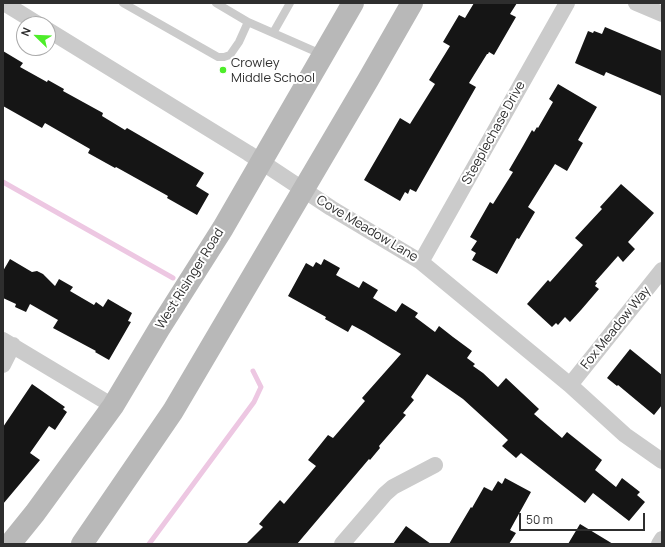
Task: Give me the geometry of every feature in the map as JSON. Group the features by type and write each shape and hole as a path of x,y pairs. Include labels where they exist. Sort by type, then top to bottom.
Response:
{"main road":[{"name":"West Risinger Road","path":"10,544 35,513 113,406 159,329 223,228 353,3"},
{"path":"82,544 173,411 304,190 412,3"}],"street":[{"path":"4,3 25,16"},
{"name":"Steeplechase Drive","path":"421,262 567,3"},
{"path":"636,3 662,14"},
{"name":"Cove Meadow Lane","path":"56,35 261,161 331,208 421,262 570,386 625,435 662,461"},
{"name":"Fox Meadow Way","path":"570,386 662,270"},
{"path":"3,365 8,343 113,406"},
{"path":"342,544 385,494 393,487 435,465"},
{"path":"659,544 662,539"}],"lane":[{"path":"123,3 218,57 230,55 239,42 248,22"},
{"path":"216,3 248,22 323,55"},
{"path":"273,33 290,3"}],"building":[{"path":"474,3 517,3 510,14 516,17 494,55 489,52 487,54 469,83 476,87 416,192 410,189 408,194 405,192 400,201 364,180 400,118 410,124 435,84 429,80 450,46 443,42 459,15 465,18"},
{"path":"605,27 662,51 662,96 606,72 604,76 575,63 588,31 593,33 594,31 602,34"},
{"path":"3,51 23,63 20,67 47,82 48,80 64,89 63,91 103,113 102,116 125,130 127,128 204,173 196,186 209,194 197,215 167,198 168,196 88,153 90,149 45,123 42,128 3,106"},
{"path":"558,84 597,107 578,140 583,143 567,171 555,164 528,207 535,212 519,239 517,238 497,274 472,260 476,253 471,250 477,241 470,237 490,202 493,204 513,172 509,170 532,130 534,132 537,127 538,128 553,102 549,99"},
{"path":"621,184 654,213 628,242 635,249 623,262 618,256 595,282 597,283 595,286 599,289 581,310 570,322 565,317 558,325 556,323 552,327 527,304 548,280 550,282 583,245 575,238 602,209 600,207"},
{"path":"10,259 32,272 37,271 43,274 55,286 59,279 73,287 70,291 94,305 96,302 103,307 108,299 132,313 128,321 131,322 109,360 95,352 96,351 53,328 58,320 30,304 26,312 15,307 16,304 3,298 3,271"},
{"path":"324,259 340,268 336,275 359,288 363,281 378,290 373,298 396,312 402,303 418,313 415,317 435,332 439,326 472,351 467,358 475,364 473,366 498,387 506,378 539,409 534,414 562,438 567,432 602,460 595,470 616,487 622,478 640,492 637,495 645,502 629,521 593,493 585,503 521,453 516,458 502,446 508,440 463,399 427,374 411,397 414,400 403,413 406,415 379,446 380,448 370,460 369,459 297,544 246,544 263,527 259,524 280,500 284,504 316,466 308,460 328,435 333,438 365,401 362,398 401,354 352,325 348,332 325,319 326,317 288,296 306,263 313,267 316,262 321,265"},
{"path":"630,349 662,375 662,405 654,415 618,385 617,386 607,378"},
{"path":"32,384 65,407 63,409 67,412 55,430 49,426 30,453 40,460 3,504 3,427"},
{"path":"505,478 531,492 510,530 516,533 509,544 449,544 484,487 492,491 498,481 502,484"},
{"path":"580,524 613,544 568,544"},
{"path":"406,526 431,544 393,544"}],"waterway":[{"path":"3,182 173,278"},
{"path":"149,544 254,402 261,387 253,371"}],"place":[{"name":"Crowley Middle School","path":"223,70"}]}
